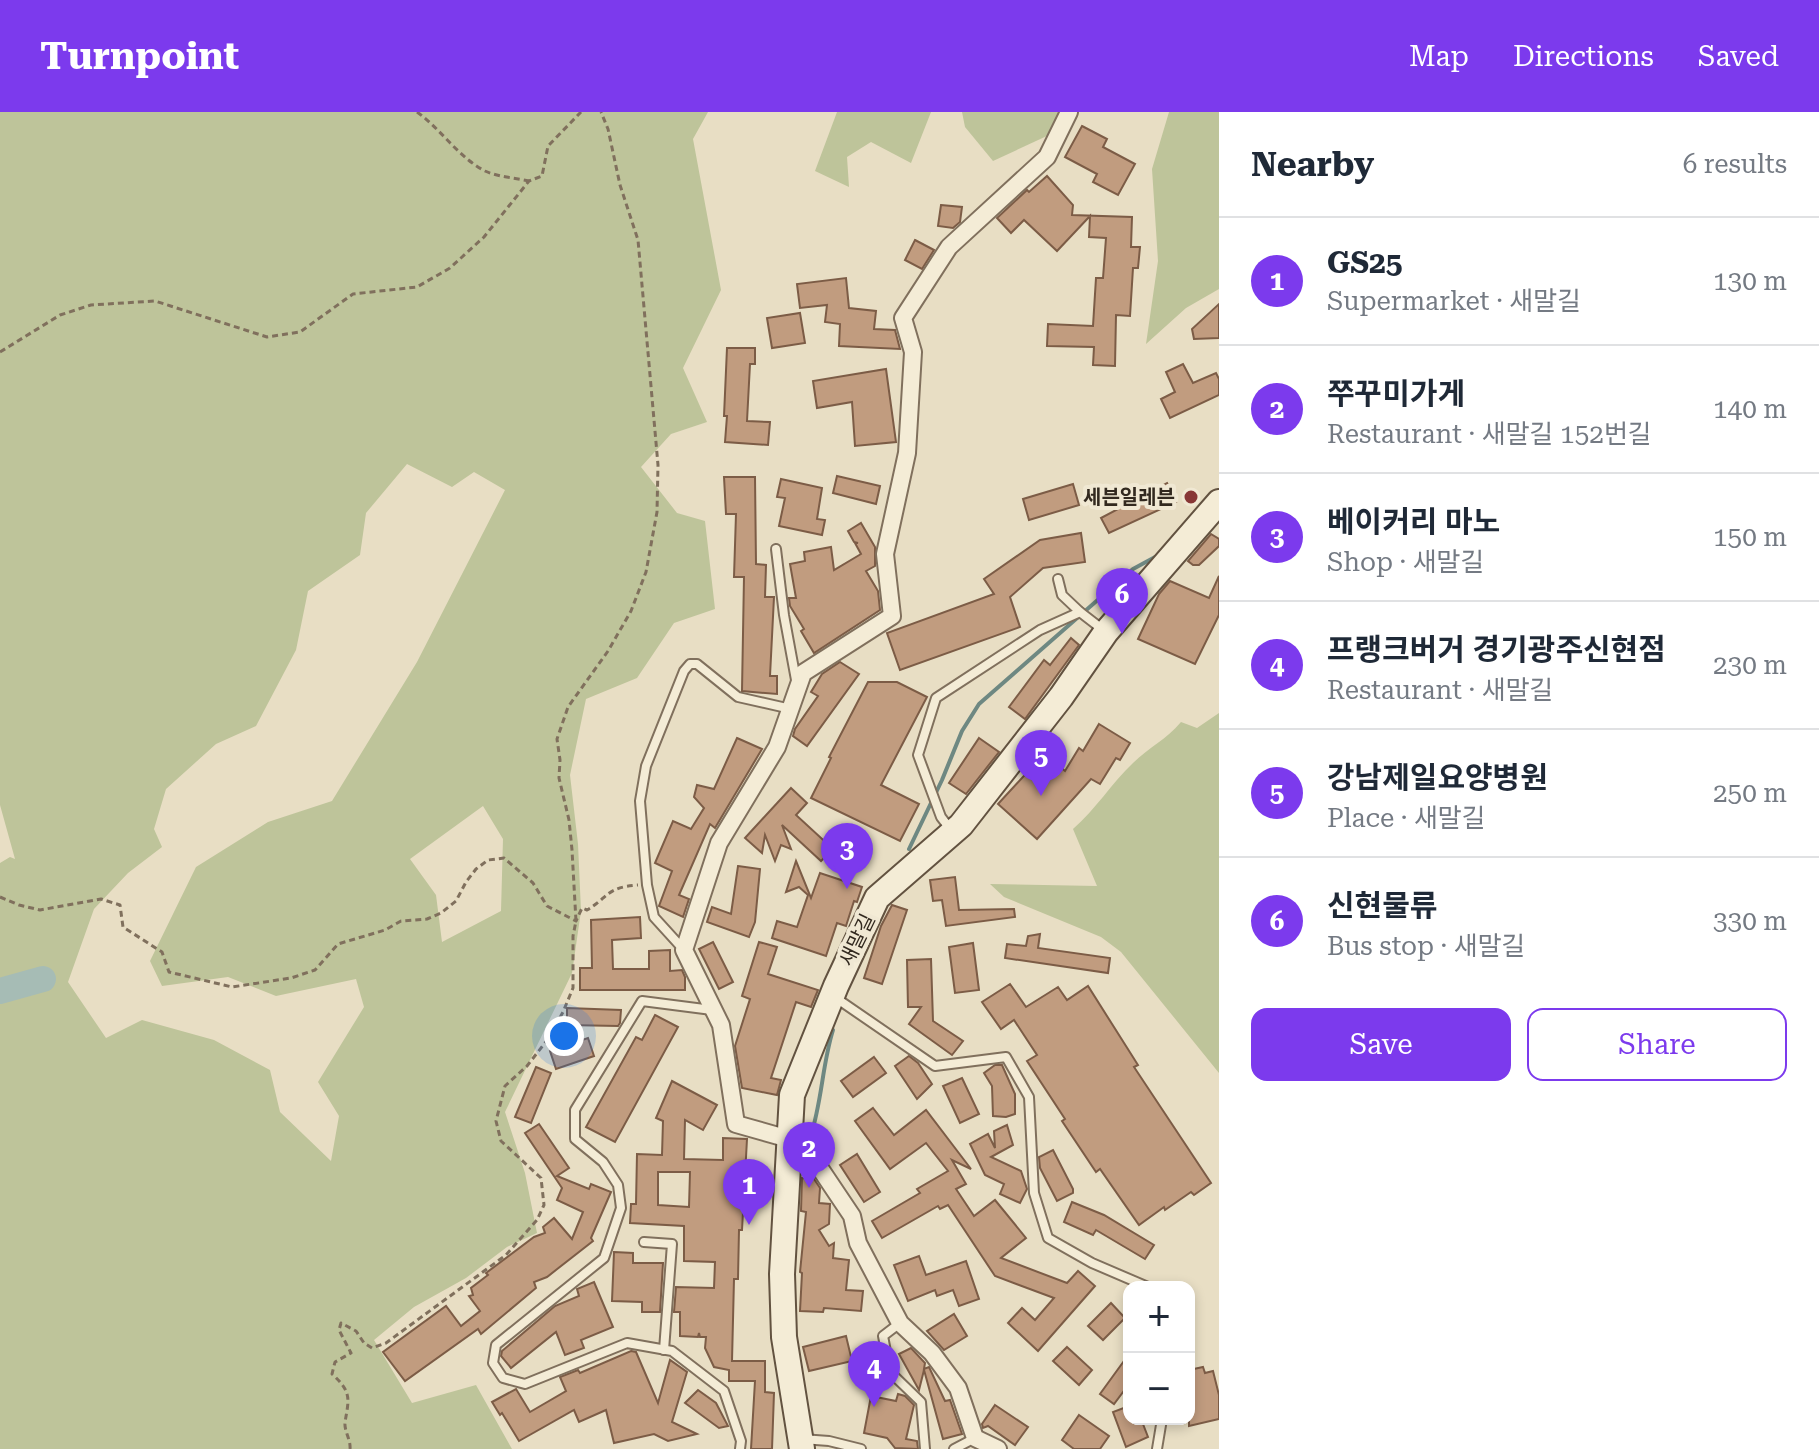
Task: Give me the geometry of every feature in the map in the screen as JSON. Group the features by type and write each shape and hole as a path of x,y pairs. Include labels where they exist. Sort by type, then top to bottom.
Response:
{"street":[{"path":"998,1449 975,1438 958,1388 932,1353 900,1323 858,1243 852,1216 809,1152 789,1139 736,1124 721,1025 684,950 719,843 777,747 803,673 892,616 885,554 907,453 913,352 903,318 949,247 1047,157 1069,112"},
{"name":"새말길","path":"802,1444 784,1337 782,1274 789,1139 792,1095 832,995 877,898 947,824 961,825 1061,697 1098,626 1219,502"}],"lane":[{"path":"776,549 798,689"},
{"path":"1058,579 1062,595 1098,626"},
{"path":"947,824 918,755 936,698 1040,630 1080,612"},
{"path":"684,950 654,917 647,885 640,801 646,766 684,671 690,664 697,664 738,697 791,709"},
{"path":"832,995 935,1066 1006,1057 1029,1097 1034,1193 1048,1238 1092,1263 1134,1281"},
{"path":"713,1010 642,1001 575,1110 575,1139 603,1162 618,1185 621,1208 604,1258 496,1345 493,1363 503,1378 525,1384 627,1343 672,1351 724,1391 741,1441 740,1449"},
{"path":"644,1242 672,1244 664,1350"},
{"path":"900,1323 883,1336 890,1372 921,1402 925,1449"},
{"path":"1157,1449 1161,1425"},
{"path":"954,1449 975,1438"},
{"path":"802,1444 829,1441 861,1449"}],"path":[{"path":"417,112 433,123 462,154 487,172 529,181"},
{"path":"0,352 60,315 91,305 155,301 267,337 300,332 353,294 417,287 450,268 484,237 529,181 542,176 548,146 581,112"},
{"path":"350,1449 345,1424 350,1403 342,1383 332,1374 335,1362 351,1353 339,1330 341,1323 356,1331 372,1348 386,1343 506,1255 537,1220 544,1205 541,1178 501,1141 496,1121 505,1086 527,1066 563,1012 573,988 576,921 569,820 559,778 557,739 568,707 608,651 631,611 646,572 657,512 658,465 638,240 601,112"},
{"path":"0,897 40,910 101,899 120,905 123,927 162,952 169,972 232,987 315,970 338,944 385,930 401,921 427,919 441,913 456,901 476,869 488,860 504,858 533,883 547,906 576,921"},
{"path":"576,921 582,908 587,910 593,907 612,891 647,885"}],"green space":[{"path":"0,112 708,112 693,139 721,290 683,368 707,422 671,434 641,467 677,513 705,521 715,609 674,623 637,678 586,699 570,775 578,844 581,911 572,973 505,1112 525,1173 537,1233 507,1247 466,1278 414,1307 374,1340 412,1403 476,1385 512,1449 0,1449 0,863 10,857 15,859 0,805","holes":["407,464 452,487 474,472 505,490 417,662 332,801 268,822 196,867 150,961 162,986 228,977 276,996 356,979 364,1007 318,1082 339,1116 331,1161 280,1112 270,1070 214,1040 142,1020 106,1038 68,982 94,909 128,873 162,847 154,829 166,789 216,744 256,726 296,650 308,591 360,555 366,513","483,806 503,839 501,911 442,942 436,895 410,859"]},
{"path":"837,112 931,112 911,163 871,142 847,157 849,187 815,171"},
{"path":"962,112 1061,112 1049,135 993,161 965,127"},
{"path":"1169,112 1219,112 1219,289 1186,308 1146,344 1158,261 1152,169"},
{"path":"1219,713 1219,1073 1121,952 1101,937 1004,897 990,884 1097,886 1073,829 1133,763 1181,722 1197,728"}],"building":[{"path":"1082,126 1107,139 1103,147 1135,164 1118,195 1093,182 1097,174 1065,157"},
{"path":"1047,176 1073,205 1072,215 1132,217 1131,247 1140,247 1138,268 1133,268 1130,316 1116,315 1115,366 1093,365 1094,347 1047,346 1048,324 1093,326 1096,278 1103,278 1106,238 1089,237 1090,216 1057,251 1024,220 1011,233 997,218"},
{"path":"941,205 962,207 960,222 953,228 938,226"},
{"path":"915,240 934,250 922,269 905,260"},
{"path":"846,278 849,308 876,311 874,329 895,330 900,349 839,346 840,324 825,322 827,305 800,308 797,284"},
{"path":"1219,304 1219,338 1194,339 1192,329"},
{"path":"800,313 805,343 772,348 767,318"},
{"path":"727,348 755,348 755,364 750,364 747,421 770,422 768,445 725,442"},
{"path":"1183,364 1193,383 1216,373 1219,395 1170,418 1161,399 1175,392 1166,372"},
{"path":"886,369 896,442 855,446 852,402 817,408 813,381"},
{"path":"837,476 880,486 876,504 833,493"},
{"path":"724,477 755,477 756,564 766,565 765,597 774,597 770,676 777,676 777,694 742,691 744,577 734,577 736,514 726,514"},
{"path":"781,479 822,488 817,519 825,520 822,535 779,526 785,498 777,497"},
{"path":"1167,483 1176,502 1109,533 1101,518"},
{"path":"1073,484 1079,505 1029,520 1023,499"},
{"path":"861,523 875,547 875,566 866,571 878,591 880,610 814,653 790,606 789,598 796,598 790,564 805,561 804,552 831,547 834,570 861,554 855,543 858,543 854,542 848,531"},
{"path":"1081,533 1085,562 1043,568 1010,597 1020,627 900,670 887,633 994,594 984,579 1040,540"},
{"path":"1211,534 1219,539 1219,546 1199,565 1193,565 1188,561"},
{"path":"1219,576 1219,615 1195,664 1138,639 1159,594 1170,581 1209,598"},
{"path":"1071,638 1079,645 1025,719 1009,707 1044,660 1050,665"},
{"path":"840,662 859,674 807,746 793,736 795,729 818,696 811,692 822,674"},
{"path":"868,682 897,682 927,697 881,785 919,804 900,841 811,798"},
{"path":"1099,724 1130,743 1120,760 1116,758 1100,784 1091,779 1037,839 998,804 1045,753 1065,771 1079,748 1083,751"},
{"path":"737,738 762,749 715,828 710,824 679,895 689,899 683,917 659,906 672,871 655,863 673,821 691,829 704,808 694,797 697,785 714,789"},
{"path":"979,738 999,752 966,794 949,783"},
{"path":"791,788 807,803 796,815 833,849 821,861 782,825 791,849 781,845 775,861 765,835 762,853 745,838"},
{"path":"796,861 811,898 820,873 862,887 846,926 837,923 826,956 772,938 777,921 797,927 808,895 799,887 786,892"},
{"path":"738,866 760,869 755,922 749,937 707,922 712,907 731,914"},
{"path":"955,877 959,910 1014,909 1015,917 946,926 942,900 933,901 930,880"},
{"path":"892,905 907,910 882,984 864,978 881,926"},
{"path":"640,917 641,938 612,940 613,969 649,969 649,951 670,950 670,971 682,970 685,990 580,990 580,968 592,968 591,920"},
{"path":"1040,934 1038,948 1110,958 1108,973 1005,958 1007,944 1026,946 1028,936"},
{"path":"713,942 733,982 719,989 699,949"},
{"path":"759,942 777,947 768,974 818,990 811,1007 796,1002 771,1078 781,1080 777,1095 742,1088 735,1046 750,999 742,996"},
{"path":"973,943 979,990 955,993 949,947"},
{"path":"931,959 933,1021 963,1041 952,1055 909,1024 921,1007 908,1007 907,960"},
{"path":"1010,984 1026,1007 1058,987 1067,1000 1088,986 1138,1065 1134,1067 1211,1183 1165,1210 1164,1207 1139,1225 1100,1169 1096,1172 1062,1121 1065,1119 1027,1061 1037,1055 1014,1020 1001,1029 982,1002"},
{"path":"567,1008 621,1010 620,1023 618,1026 567,1025"},
{"path":"655,1015 678,1027 615,1142 586,1127 636,1037 642,1040"},
{"path":"588,1038 594,1056 556,1069 550,1051"},
{"path":"909,1056 918,1063 932,1084 917,1099 895,1066"},
{"path":"874,1057 886,1073 853,1097 841,1081"},
{"path":"995,1065 1002,1065 1015,1094 1015,1114 1006,1117 993,1116 992,1086 984,1073"},
{"path":"536,1067 551,1073 531,1123 515,1117"},
{"path":"962,1078 979,1114 960,1123 943,1086"},
{"path":"672,1081 717,1105 703,1130 685,1120 684,1159 723,1160 723,1138 747,1139 738,1279 734,1279 732,1361 765,1361 765,1392 774,1393 772,1449 751,1449 755,1381 729,1381 729,1370 714,1367 705,1348 706,1337 700,1337 699,1333 698,1337 680,1336 680,1312 674,1312 676,1287 714,1288 715,1262 684,1261 684,1226 630,1223 631,1204 636,1204 637,1154 662,1155 663,1121 656,1118","holes":["658,1172 690,1172 689,1207 658,1205"]},
{"path":"873,1108 894,1135 926,1110 971,1169 952,1160 966,1184 956,1189 974,1216 995,1200 1026,1238 1001,1258 1067,1283 1078,1271 1095,1286 1038,1351 1008,1323 1022,1308 1035,1320 1054,1298 995,1276 948,1205 940,1209 938,1206 882,1238 872,1221 920,1193 917,1189 948,1171 926,1143 890,1169 855,1121"},
{"path":"539,1124 569,1168 557,1176 589,1189 591,1184 611,1192 591,1238 593,1241 547,1277 534,1282 536,1288 481,1334 478,1329 405,1381 383,1352 446,1306 461,1326 480,1311 469,1296 473,1295 471,1288 534,1237 545,1233 543,1227 554,1218 572,1239 583,1212 557,1200 562,1188 525,1133"},
{"path":"1007,1125 1013,1145 991,1157 1021,1171 1027,1189 1020,1203 1000,1194 1004,1184 985,1175 970,1144 988,1134 995,1148 994,1131"},
{"path":"1053,1150 1073,1189 1073,1193 1057,1201 1040,1168 1039,1157"},
{"path":"857,1154 880,1192 864,1202 840,1165"},
{"path":"802,1178 814,1179 820,1188 819,1203 830,1204 829,1224 819,1230 829,1246 834,1243 833,1258 849,1260 846,1290 863,1291 861,1311 824,1308 823,1312 800,1311 806,1212 801,1211"},
{"path":"1072,1202 1104,1215 1154,1245 1145,1259 1096,1230 1093,1235 1064,1222"},
{"path":"614,1252 633,1253 633,1263 663,1263 660,1312 642,1312 642,1302 612,1301"},
{"path":"919,1256 926,1275 966,1261 979,1299 959,1306 953,1290 937,1296 935,1290 908,1301 894,1265"},
{"path":"594,1282 613,1327 581,1340 584,1348 565,1355 556,1332 511,1368 501,1356 502,1351 555,1306 579,1296 577,1289"},
{"path":"1111,1303 1123,1316 1123,1320 1103,1340 1088,1326"},
{"path":"954,1314 967,1336 944,1350 927,1331"},
{"path":"846,1336 852,1361 809,1371 803,1347"},
{"path":"1067,1347 1092,1370 1079,1385 1053,1361"},
{"path":"911,1348 925,1363 924,1369 929,1367 945,1401 950,1400 962,1434 943,1439 924,1370 919,1390 899,1354"},
{"path":"631,1351 636,1352 658,1403 670,1360 687,1372 672,1422 697,1434 668,1441 654,1434 614,1443 606,1410 579,1422 574,1410 519,1441 492,1402 516,1389 530,1412 566,1391 560,1377 578,1370 580,1373"},
{"path":"1123,1362 1123,1392 1114,1404 1100,1394"},
{"path":"1203,1367 1205,1373 1213,1371 1219,1395 1219,1419 1195,1425 1195,1369"},
{"path":"698,1390 716,1403 728,1426 719,1428 685,1403"},
{"path":"898,1394 914,1405 906,1439 917,1441 918,1449 895,1448 887,1438 864,1433 871,1396 896,1401"},
{"path":"995,1405 1028,1427 1015,1445 988,1426 983,1428 982,1424"},
{"path":"1123,1408 1123,1425 1143,1425 1148,1437 1126,1447 1113,1412"},
{"path":"1079,1415 1109,1436 1100,1449 1074,1449 1062,1440"}],"waterway":[{"path":"909,849 962,731 979,704 1133,569 1157,556"},
{"path":"0,991 43,979"},
{"path":"810,1138 833,1030"}],"place":[{"name":"세븐일레븐","path":"1191,497"},
{"name":"신현물류","path":"1122,634"},
{"name":"강남제일요양병원","path":"1041,796"},
{"name":"베이커리 마노","path":"847,889"},
{"name":"쭈꾸미가게","path":"809,1188"},
{"name":"GS25","path":"749,1225"},
{"name":"프랭크버거 경기광주신현점","path":"874,1407"}]}
